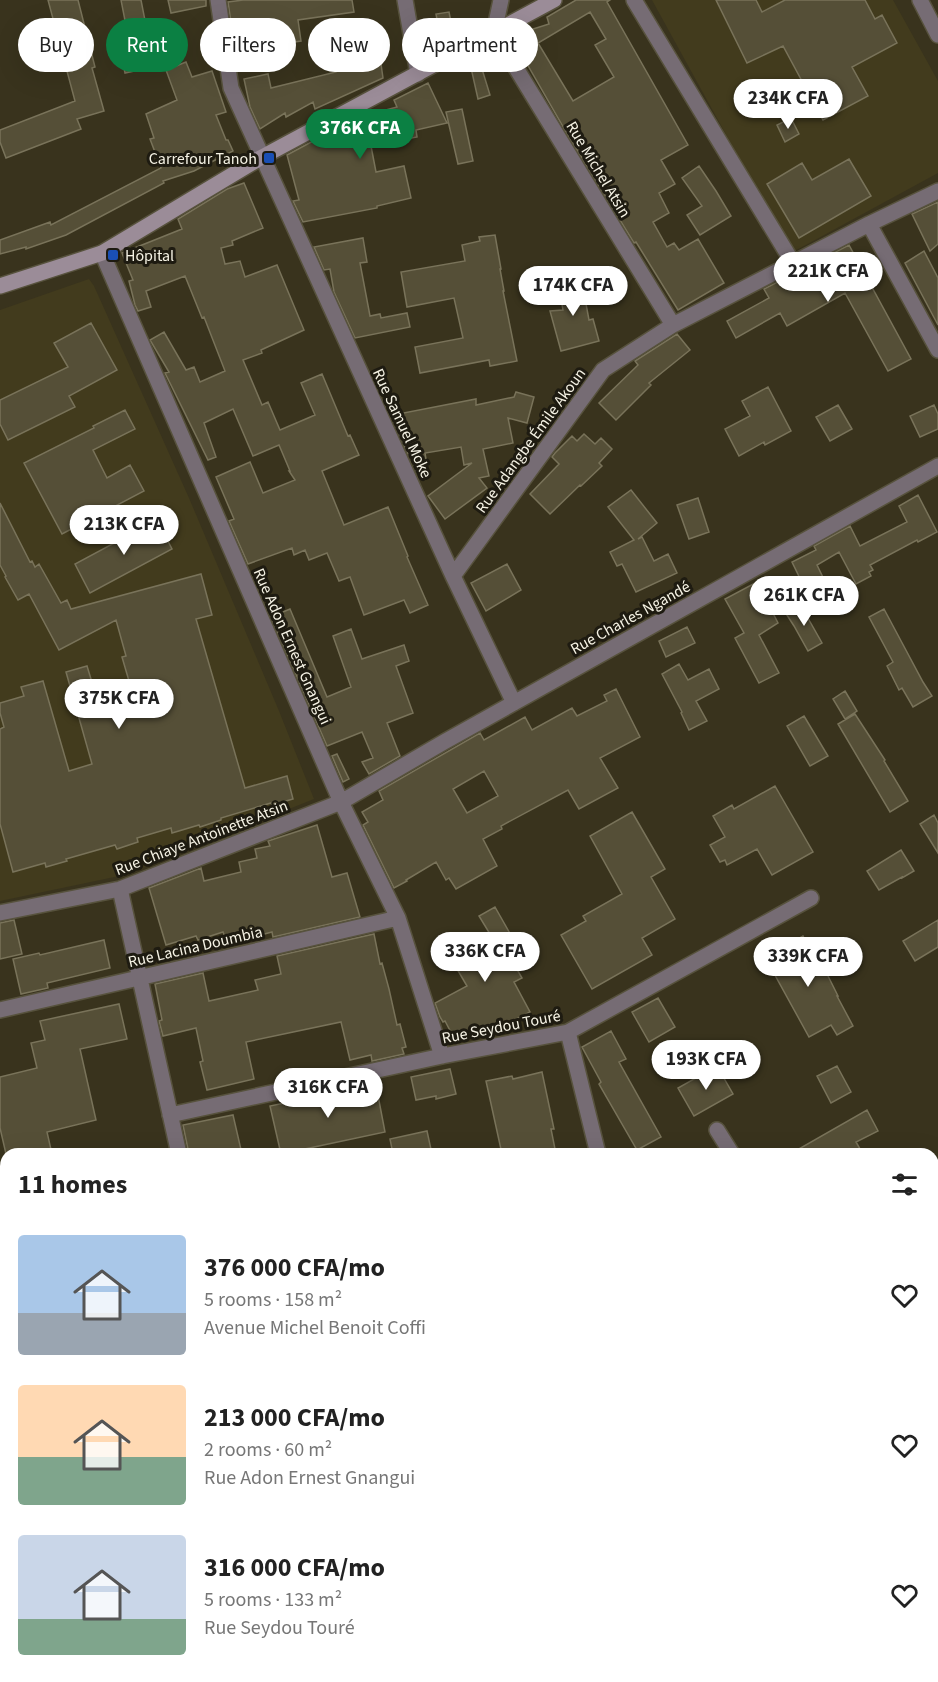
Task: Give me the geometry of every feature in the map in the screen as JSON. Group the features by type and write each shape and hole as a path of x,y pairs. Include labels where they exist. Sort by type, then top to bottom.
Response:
{"street":[{"name":"Rue Samuel Moke","path":"218,0 231,88 453,576 514,703"},
{"path":"405,0 418,74"},
{"path":"497,18 501,0"},
{"path":"520,18 554,0"},
{"path":"634,0 793,263"},
{"path":"920,0 938,35"},
{"path":"0,286 102,253 261,157 422,72"},
{"name":"Rue Michel Atsin","path":"518,72 673,325"},
{"name":"Rue Adangbe Émile Akoun","path":"453,576 603,370 673,325 938,191"},
{"path":"869,224 938,350"},
{"name":"Rue Adon Ernest Gnangui","path":"102,253 341,802 398,918 442,1056"},
{"name":"Rue Charles Ngandé","path":"341,802 938,466"},
{"name":"Rue Chiaye Antoinette Atsin","path":"0,913 120,889 341,802"},
{"path":"120,889 178,1148"},
{"name":"Rue Seydou Touré","path":"170,1115 442,1056 568,1032 811,898"},
{"name":"Rue Lacina Doumbia","path":"0,1010 398,918"},
{"path":"568,1032 597,1148"},
{"path":"717,1130 728,1148"}],"shaded area":[{"path":"652,0 893,0 938,81 938,173 791,253"},
{"path":"89,279 189,498 314,799 124,875 0,901 0,310"}],"building":[{"path":"48,0 78,0 83,18 53,18"},
{"path":"121,0 141,0 145,18 125,18"},
{"path":"168,0 206,0 206,6 171,13"},
{"path":"352,0 354,12 298,20 301,41 296,42 296,18 230,18 228,2"},
{"path":"576,0 610,0 607,2 688,145 661,160 675,184 659,193 669,213 653,222 667,247 674,243 679,250 698,239 724,283 678,310 636,242 634,243 532,72 538,72 538,43 538,27 549,24 547,17","holes":["590,12 606,39 595,45 614,77 573,101 538,43"]},
{"path":"716,0 756,0 762,12 785,0 865,0 875,19 882,15 897,43 852,67 868,96 823,120 783,46 747,63"},
{"path":"449,12 450,18 437,18 436,14"},
{"path":"188,67 192,77 212,72 226,112 216,115 233,151 194,171 163,181 164,183 66,235 26,249 26,247 0,254 0,240 50,222 51,225 161,168 150,139 154,138 146,114 177,100 167,72 188,72"},
{"path":"67,72 93,72 104,111 77,119 81,129 6,158 0,142 0,130 75,101"},
{"path":"336,72 382,72 383,78 315,109 313,102 286,117 285,113 260,129 250,107 244,79 268,74 271,88"},
{"path":"472,72 483,72 490,95 478,99"},
{"path":"428,83 447,123 416,130 417,137 371,146 376,172 404,166 411,198 377,206 377,208 303,222 293,201 299,200 287,155 356,118 397,107 394,100"},
{"path":"462,109 473,161 458,164 446,112"},
{"path":"791,118 799,134 785,142 777,125"},
{"path":"849,159 871,196 799,238 767,184 802,163 812,180"},
{"path":"699,166 731,216 700,235 687,215 702,206 682,178"},
{"path":"244,183 263,228 232,241 233,245 221,248 225,264 240,261 245,277 277,265 304,330 261,350 262,353 243,360 262,405 268,402 280,430 315,415 301,383 322,374 348,436 350,435 359,455 322,471 344,525 388,507 428,605 410,613 404,600 364,615 350,577 339,581 327,553 309,560 305,550 294,555 292,548 248,564 229,521 234,519 216,477 250,462 263,493 295,480 279,445 253,456 233,409 204,423 216,457 208,460 165,373 169,372 150,340 164,332 186,370 194,367 200,382 225,371 185,276 146,291 151,307 138,311 135,305 129,281 133,280 122,253 182,229 178,219 227,189"},
{"path":"938,202 938,244 930,251 912,214"},
{"path":"495,235 517,361 490,366 489,360 420,373 415,347 463,338 454,298 407,307 401,272 465,261 462,245 480,241 479,237"},
{"path":"363,238 367,262 360,263 370,316 380,314 381,318 407,313 410,327 355,338 334,292 330,269 324,270 314,247"},
{"path":"849,245 911,359 888,371 845,293 787,326 780,313 736,338 727,321 769,298 764,289"},
{"path":"924,251 938,278 938,325 905,263"},
{"path":"581,277 589,320 593,319 599,341 561,351 550,311 563,310 558,282"},
{"path":"91,323 117,370 69,396 75,407 8,440 0,424 0,400 68,367 54,343"},
{"path":"677,334 690,350 649,383 651,385 616,420 599,403 638,365 635,361"},
{"path":"768,387 791,431 739,456 725,429 750,416 742,401"},
{"path":"516,392 534,397 527,423 508,418 513,443 483,449 489,476 479,478 487,488 445,519 428,496 472,463 464,465 461,447 425,453 428,471 417,473 394,423 393,415 476,399 476,405 514,397"},
{"path":"838,405 852,429 830,441 816,417"},
{"path":"934,405 938,414 938,429 920,437 910,416"},
{"path":"125,410 135,429 93,450 107,478 130,465 144,491 62,534 24,463"},
{"path":"584,434 595,444 601,438 612,449 599,463 602,466 550,514 530,494 559,464 552,457 555,453 572,436 577,441"},
{"path":"631,490 657,523 638,539 642,537 654,561 668,554 677,573 636,592 622,564 617,566 610,552 634,540 608,507"},
{"path":"918,495 937,532 870,565 873,570 869,572 871,576 856,584 839,552 817,565 832,596 813,605 792,562 816,550 814,546 850,526 860,546 907,522 899,506"},
{"path":"698,498 709,532 689,539 677,505"},
{"path":"0,503 30,562 32,561 35,567 39,564 61,603 67,600 71,609 201,574 212,615 196,619 245,788 287,776 293,799 221,818 221,820 200,827 199,825 172,833 171,828 137,838 138,842 117,849 115,845 46,867 45,863 13,872 0,824 0,729 4,727 0,703 24,696 21,687 43,681 69,771 92,764 66,672 87,666 102,715 136,705 122,657 126,656 116,620 59,650 29,594 18,600 0,565"},
{"path":"157,520 172,549 90,593 75,564"},
{"path":"507,564 521,590 486,611 471,583"},
{"path":"757,582 778,623 759,635 779,673 759,683 735,638 744,633 725,599"},
{"path":"800,604 822,643 808,651 785,612"},
{"path":"290,609 327,697 351,687 333,636 351,629 362,659 404,645 409,661 396,666 413,713 387,723 400,756 369,774 362,762 373,758 362,732 327,746 271,617"},
{"path":"884,609 932,696 913,707 902,688 899,690 887,666 893,662 869,617"},
{"path":"687,627 695,643 666,657 659,641"},
{"path":"679,664 688,680 709,669 719,689 696,701 707,721 689,730 662,674"},
{"path":"616,689 640,737 600,758 618,788 579,809 568,790 501,826 502,829 483,839 497,866 456,889 449,878 446,880 436,862 394,888 363,825 368,822 362,812 383,800 379,791 480,733 484,740 525,717 532,730 572,708 577,716 607,701 604,695","holes":["484,771 498,796 467,813 453,789"]},
{"path":"845,691 857,711 845,719 833,699"},
{"path":"855,714 908,801 890,812 838,724"},
{"path":"804,716 828,756 810,766 787,726"},
{"path":"337,754 349,779 343,782 332,756"},
{"path":"775,786 813,852 772,875 757,849 727,865 725,860 720,862 710,845 725,837 713,816 732,805 734,809"},
{"path":"632,812 665,869 651,877 675,919 642,938 652,955 592,989 561,935 586,921 583,916 622,894 590,836"},
{"path":"934,815 938,823 938,853 920,824"},
{"path":"317,825 332,877 347,873 360,917 273,937 272,932 242,940 241,936 226,940 223,932 198,940 196,936 166,945 149,888 201,868 204,881 241,872 239,862 257,858 255,849 270,846 268,841"},
{"path":"901,850 914,871 879,890 867,871"},
{"path":"495,907 521,953 511,959 522,978 514,982 530,1012 489,1033 485,1025 455,1040 445,1021 443,1022 440,1017 435,1003 467,986 450,957 490,934 479,916"},
{"path":"14,920 22,954 0,959 0,923"},
{"path":"938,920 938,947 915,961 903,941"},
{"path":"374,934 397,1025 400,1024 406,1047 402,1048 404,1054 372,1061 371,1055 350,1060 341,1022 246,1042 254,1079 207,1090 200,1062 203,1061 196,1028 163,1036 155,984 203,973 209,1001 258,990 255,980 281,974 277,956"},
{"path":"803,936 825,975 827,974 853,1026 837,1035 831,1025 809,1037 765,957"},
{"path":"104,940 110,968 47,983 48,988 21,994 13,959"},
{"path":"658,998 675,1027 649,1042 632,1012"},
{"path":"119,1004 127,1039 80,1049 96,1120 47,1132 51,1148 5,1148 0,1128 0,1077 37,1068 31,1043 45,1040 40,1021"},
{"path":"611,1031 626,1059 619,1062 661,1137 641,1148 636,1148 599,1084 601,1082 582,1047"},
{"path":"717,1066 733,1094 694,1116 678,1088"},
{"path":"837,1066 851,1092 831,1103 817,1076"},
{"path":"450,1069 456,1094 436,1099 436,1096 416,1100 411,1077"},
{"path":"542,1072 554,1129 551,1129 555,1148 501,1148 486,1081 512,1076 513,1079"},
{"path":"376,1085 385,1132 309,1148 280,1148 270,1106"},
{"path":"867,1110 878,1131 856,1142 860,1148 800,1148"},
{"path":"233,1115 241,1148 188,1148 183,1125"},
{"path":"427,1131 431,1148 392,1148 390,1139"}],"place":[{"name":"Carrefour Tanoh","path":"269,158"},
{"name":"Hôpital","path":"113,255"}]}
